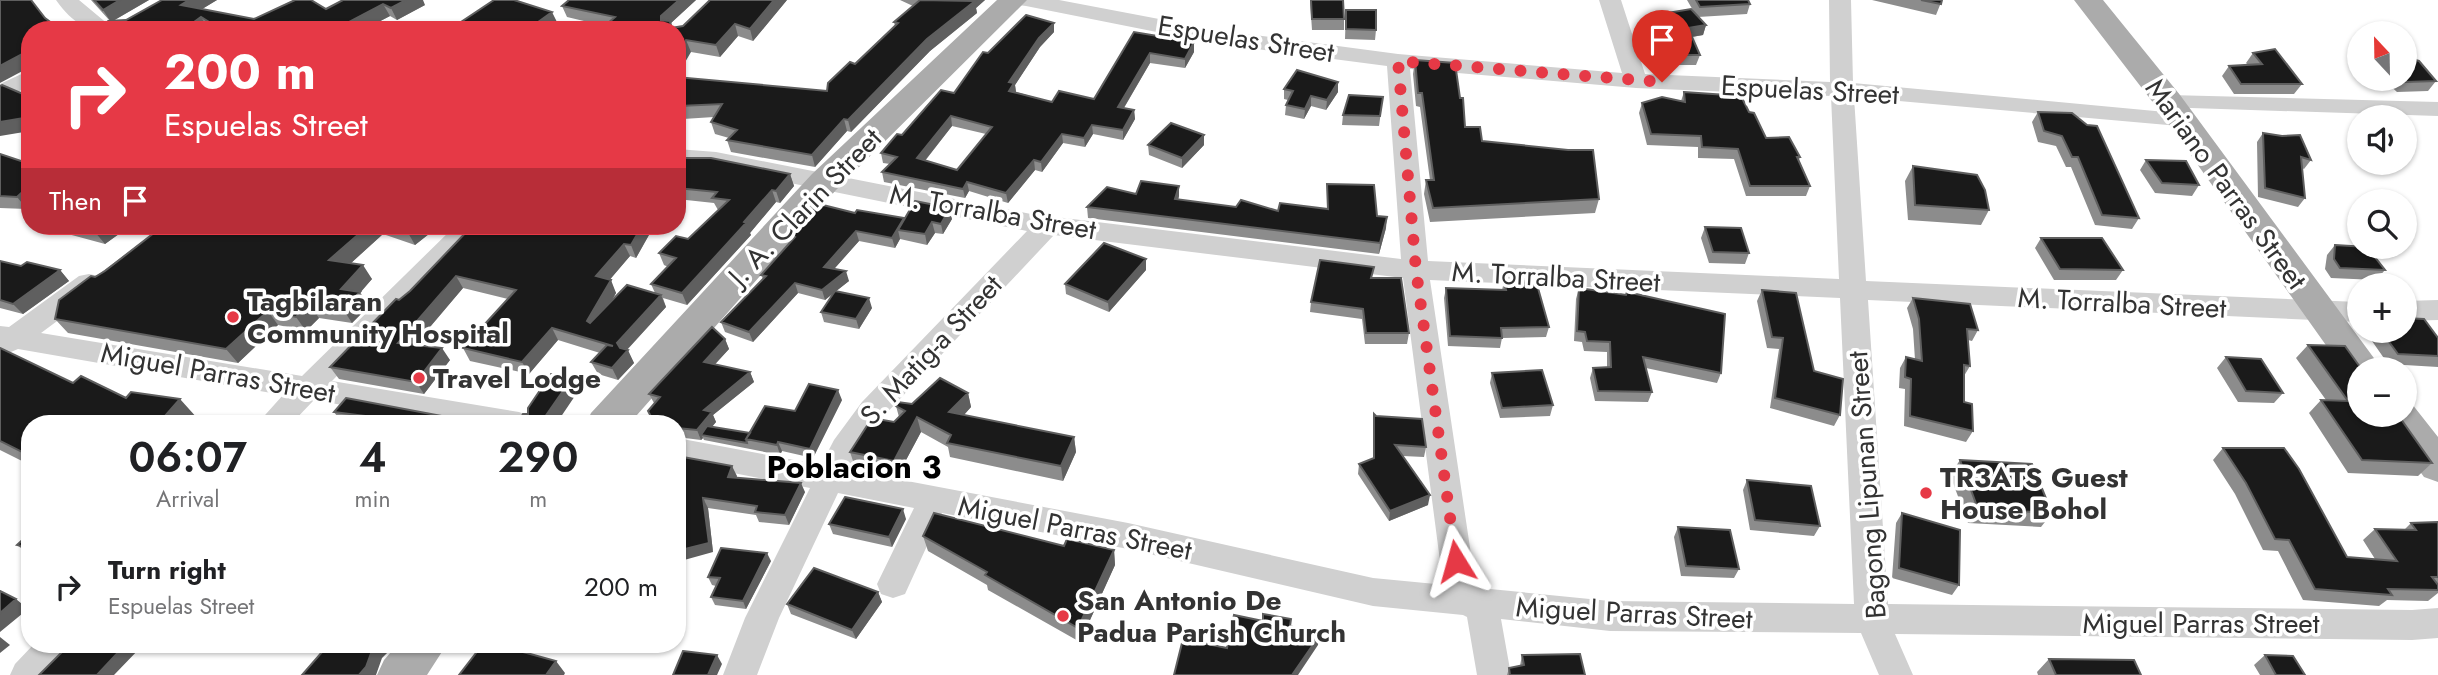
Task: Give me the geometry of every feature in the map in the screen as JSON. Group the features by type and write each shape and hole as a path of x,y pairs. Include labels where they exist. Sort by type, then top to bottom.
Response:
{"main road":[{"name":"J. A. Clarin Street","path":"612,415 824,181 1013,0"},
{"name":"Mariano Parras Street","path":"2088,0 2174,110 2354,357"},
{"path":"2407,427 2438,466"},
{"path":"400,675 418,653"}],"street":[{"path":"67,0 90,21"},
{"name":"Espuelas Street","path":"1026,0 1217,37 1398,61 1636,80 1842,89 2174,110 2438,109"},
{"path":"1610,0 1636,80"},
{"name":"Bagong Lipunan Street","path":"1840,0 1842,89 1872,620 1896,675"},
{"path":"1398,61 1416,270 1456,561 1475,603 1494,675"},
{"path":"0,93 21,82"},
{"name":"M. Torralba Street","path":"686,158 716,160 1048,225 1416,270 2347,312"},
{"name":"S. Matig-a Street","path":"740,675 762,618 845,448 872,410 1048,225"},
{"path":"281,415 461,235"},
{"path":"4,341 112,266"},
{"path":"2417,311 2438,310"},
{"name":"Miguel Parras Street","path":"4,341 464,415"},
{"name":"Miguel Parras Street","path":"686,452 1128,536 1373,592 1475,603 1610,616 2412,625 2438,623"},
{"path":"893,584 933,500"},
{"path":"27,675 48,653"}],"building":[{"path":"0,0 31,0 49,21 21,21 21,55 0,66"},
{"path":"94,0 120,0 103,10"},
{"path":"162,0 189,0 181,5 254,19 295,0 311,0 326,9 343,0 406,0 391,8 383,4 351,21 207,21 201,17 195,21 109,21 126,20"},
{"path":"494,0 514,0 552,12 540,21 462,21"},
{"path":"569,0 679,0 661,16 661,20 670,21 610,21 615,17 562,6"},
{"path":"710,0 774,0 750,29 735,24 716,45 686,40 686,23"},
{"path":"920,0 975,1 927,39 848,120 844,119 812,155 727,140 737,130 711,122 722,104 686,106 686,78 827,91 828,83 850,62 855,64 898,23 894,22"},
{"path":"1311,0 1343,0 1344,19 1312,19"},
{"path":"1696,0 1748,0 1750,4 1700,7"},
{"path":"1921,0 1942,0 1941,4"},
{"path":"1691,9 1706,25 1688,28 1700,55 1666,55 1649,16"},
{"path":"1346,10 1376,10 1376,30 1346,29"},
{"path":"1026,15 1054,23 1039,38 1009,82 1014,83 1009,91 1052,102 1059,91 1094,99 1134,32 1194,42 1185,59 1150,53 1118,107 1134,110 1123,130 1092,125 1084,138 1062,134 1041,162 1034,160 1006,193 967,182 963,189 882,172 897,157 881,153 897,134 902,135 941,90 954,93 983,52 988,53","holes":["951,116 992,127 957,170 917,158"]},
{"path":"2275,49 2302,84 2241,84 2229,66 2262,64 2253,53"},
{"path":"1415,60 1455,63 1460,98 1463,98 1465,127 1480,127 1482,141 1593,150 1599,199 1433,208 1426,180 1434,180 1422,93 1418,93"},
{"path":"2417,60 2419,61 2436,81 2417,82"},
{"path":"1297,70 1338,82 1327,100 1311,96 1305,109 1286,105 1293,91 1284,89"},
{"path":"0,86 21,93 21,118 0,122"},
{"path":"1684,92 1741,96 1749,112 1754,113 1766,138 1789,137 1800,157 1797,157 1810,186 1750,186 1738,149 1702,147 1701,136 1651,134 1642,103 1662,97 1685,102"},
{"path":"1349,95 1383,97 1380,116 1343,115"},
{"path":"2038,112 2072,113 2087,125 2097,126 2139,218 2102,215 2078,157 2072,157 2062,136 2044,131"},
{"path":"1171,123 1204,135 1182,158 1148,145"},
{"path":"2263,133 2300,135 2311,160 2301,157 2305,198 2265,188"},
{"path":"0,154 21,161 21,193 17,197 0,196"},
{"path":"686,158 711,158 790,174 776,191 772,190 744,222 746,223 682,293 651,284 676,258 659,253 676,236 688,239 729,200 712,198 717,192 686,189"},
{"path":"2146,160 2186,161 2199,185 2162,183"},
{"path":"1913,166 1977,175 1985,190 1989,210 1915,205"},
{"path":"1141,181 1179,186 1175,199 1236,207 1241,200 1278,211 1280,203 1328,209 1327,184 1374,185 1377,216 1387,217 1380,243 1087,207 1107,187 1136,194"},
{"path":"915,201 950,208 941,224 932,222 925,234 898,230"},
{"path":"819,204 855,213 857,210 904,218 892,238 856,231 824,267 846,271 822,290 795,283 749,332 721,322 766,276 761,275 795,237 791,235"},
{"path":"1705,227 1741,228 1749,253 1713,252"},
{"path":"151,235 358,235 329,260 363,265 341,289 360,292 343,309 309,304 296,317 268,311 226,349 55,319 59,300 91,276 95,277"},
{"path":"463,235 637,235 631,245 624,244 596,276 611,280 587,321 590,323 627,285 661,295 617,343 620,348 628,350 612,368 591,362 607,345 613,346 552,328 522,362 463,348 516,290 456,276 398,343 442,348 416,382 330,367 396,299 399,300"},
{"path":"2041,238 2102,238 2123,270 2060,269"},
{"path":"1104,243 1146,259 1108,302 1065,284"},
{"path":"2335,245 2347,246 2347,259 2376,259 2385,270 2340,268 2334,259"},
{"path":"1320,260 1374,267 1371,278 1401,278 1409,333 1366,333 1363,309 1311,302"},
{"path":"0,261 21,266 27,262 60,270 13,304 0,300"},
{"path":"1536,281 1549,327 1501,328 1502,338 1450,336 1446,288 1506,290 1504,282"},
{"path":"1579,288 1626,295 1627,292 1725,314 1721,373 1643,357 1652,392 1598,391 1593,368 1611,367 1610,342 1587,341 1585,332 1577,331"},
{"path":"1762,290 1796,293 1814,371 1843,379 1840,415 1775,398 1783,338 1772,337"},
{"path":"835,291 869,298 856,319 821,312"},
{"path":"1913,298 1970,304 1978,330 1967,329 1970,366 1964,365 1964,402 1972,404 1973,431 1910,416 1911,379 1905,377 1906,357 1922,361 1919,319"},
{"path":"2417,319 2424,319 2438,338 2438,356 2398,354 2390,343 2417,343"},
{"path":"712,327 725,339 704,362 750,372 704,410 712,412 697,430 686,429 686,415 650,415 648,411 660,397 649,394"},
{"path":"2308,345 2345,346 2353,357 2347,357 2347,400"},
{"path":"0,348 73,383 81,376 126,398 131,392 180,399 166,415 21,415 21,452 0,441"},
{"path":"2226,357 2261,359 2283,393 2246,391"},
{"path":"1542,370 1553,405 1502,408 1492,373"},
{"path":"551,374 572,378 546,415 522,415 528,414 528,408"},
{"path":"940,378 968,393 949,412 1074,437 1061,466 947,443 951,435 917,417 894,461 850,452 872,418 894,422 905,411 896,406 898,402 912,404"},
{"path":"809,384 838,390 810,449 746,439 765,406 795,411"},
{"path":"346,398 436,415 358,415 334,412"},
{"path":"2321,400 2347,401 2347,427 2406,427 2432,463 2362,460"},
{"path":"1374,414 1422,419 1426,447 1395,445 1430,495 1390,511 1359,464 1374,458"},
{"path":"707,426 750,433 746,439 747,443 701,435"},
{"path":"2223,448 2284,448 2299,469 2347,557 2397,561 2375,529 2416,530 2411,523 2438,522 2438,577 2432,577 2438,590 2388,589 2392,595 2315,589 2289,540 2275,539 2246,483"},
{"path":"686,458 732,466 728,477 801,483 785,515 755,512 757,506 703,498 709,543 686,549"},
{"path":"1960,460 2032,464 2052,513 1978,509"},
{"path":"1747,480 1811,486 1820,526 1755,520"},
{"path":"845,497 903,509 889,537 829,524"},
{"path":"934,513 1064,546 1067,539 1114,550 1078,628 923,536"},
{"path":"1902,513 1960,530 1959,585 1899,568"},
{"path":"1678,527 1730,530 1739,569 1686,566"},
{"path":"721,548 767,553 743,601 711,597 720,578 708,577"},
{"path":"814,568 878,592 852,630 787,604"},
{"path":"0,591 16,599 0,613"},
{"path":"1263,614 1291,619 1290,626 1319,636 1292,675 1174,675 1183,639 1227,648 1234,615 1263,621"},
{"path":"61,653 118,653 97,675 39,675"},
{"path":"321,653 371,653 366,667 359,675 302,675"},
{"path":"476,653 527,653 556,661 546,675 459,675"},
{"path":"682,653 717,655 708,675 673,675"},
{"path":"1580,654 1585,675 1510,675 1509,668 1524,665 1522,655"},
{"path":"2265,655 2293,656 2305,675 2276,675"},
{"path":"2049,659 2134,660 2141,675 2056,675"}],"place":[{"name":"Tagbilaran Community Hospital","path":"233,317"},
{"name":"Travel Lodge","path":"419,378"},
{"name":"TR3ATS Guest House Bohol","path":"1926,493"},
{"name":"San Antonio De Padua Parish Church","path":"1063,616"}],"district":[{"name":"Poblacion 3","path":"854,467"}],"route":[{"path":"1456,561 1416,270 1398,61 1662,82"}]}
